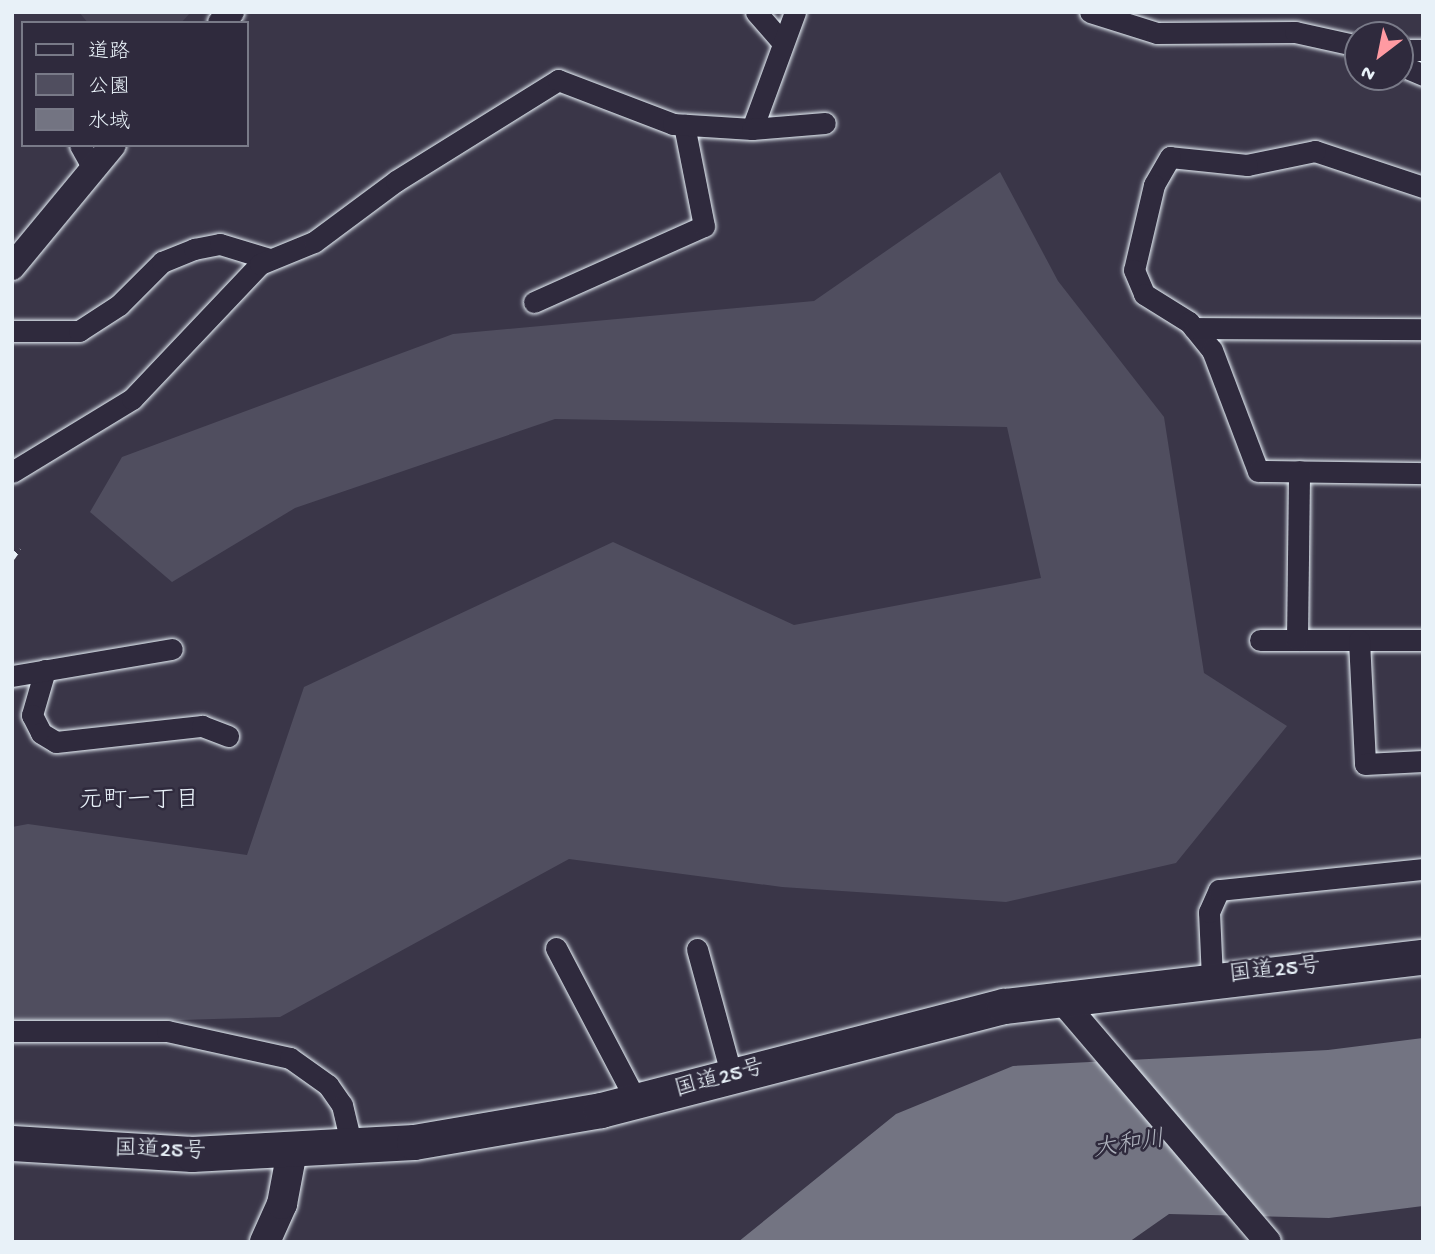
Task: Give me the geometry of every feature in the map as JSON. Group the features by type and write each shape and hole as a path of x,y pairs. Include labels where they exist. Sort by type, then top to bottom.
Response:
{"highway":[{"name":"国道25号","path":"12,1143 192,1154 352,1147 485,1132 637,1102 873,1036 1058,996 1423,957"}],"main road":[{"path":"265,1242 282,1204 292,1151"}],"street":[{"path":"756,12 781,41"},
{"path":"752,129 781,41 795,12"},
{"path":"1090,12 1157,33 1295,32 1344,44"},
{"path":"12,472 36,461 132,399 269,259 314,242 396,181 558,80 684,125 752,129 825,123"},
{"path":"534,302 704,226 684,125"},
{"path":"12,267 87,156 108,147"},
{"path":"1423,187 1315,151 1247,165 1170,157 1154,185 1133,270 1144,293 1194,328 1222,368 1258,471 1423,473"},
{"path":"12,331 79,331 119,305 162,262 194,249 220,244 269,259"},
{"path":"1194,328 1423,329"},
{"path":"12,486 36,461"},
{"path":"1297,640 1298,471"},
{"path":"1260,640 1423,640"},
{"path":"1359,640 1365,764 1423,761"},
{"path":"12,676 172,649"},
{"path":"45,670 32,716 41,733 56,742 202,726 228,736"},
{"path":"1212,978 1209,912 1219,890 1423,869"},
{"path":"556,947 637,1102"},
{"path":"697,949 732,1077"},
{"path":"1058,996 1268,1242"},
{"path":"12,1031 167,1031 290,1058 328,1085 342,1105 352,1147"}],"path":[{"path":"12,558 19,548"}],"shaded area":[{"path":"79,12 191,12 183,21 86,21"}],"green space":[{"path":"1000,172 1058,281 1164,417 1204,673 1287,726 1176,863 1006,902 782,887 569,859 280,1017 12,1025 12,827 28,824 247,855 304,687 613,542 794,625 1041,578 1007,427 555,419 295,508 172,582 90,512 122,457 453,334 814,301"}],"water":[{"name":"大和川","path":"1423,1038 1423,1206 1329,1218 1169,1214 1129,1242 738,1242 896,1114 1013,1066 1328,1050"}],"district":[{"name":"元町一丁目","path":"139,802"}]}
